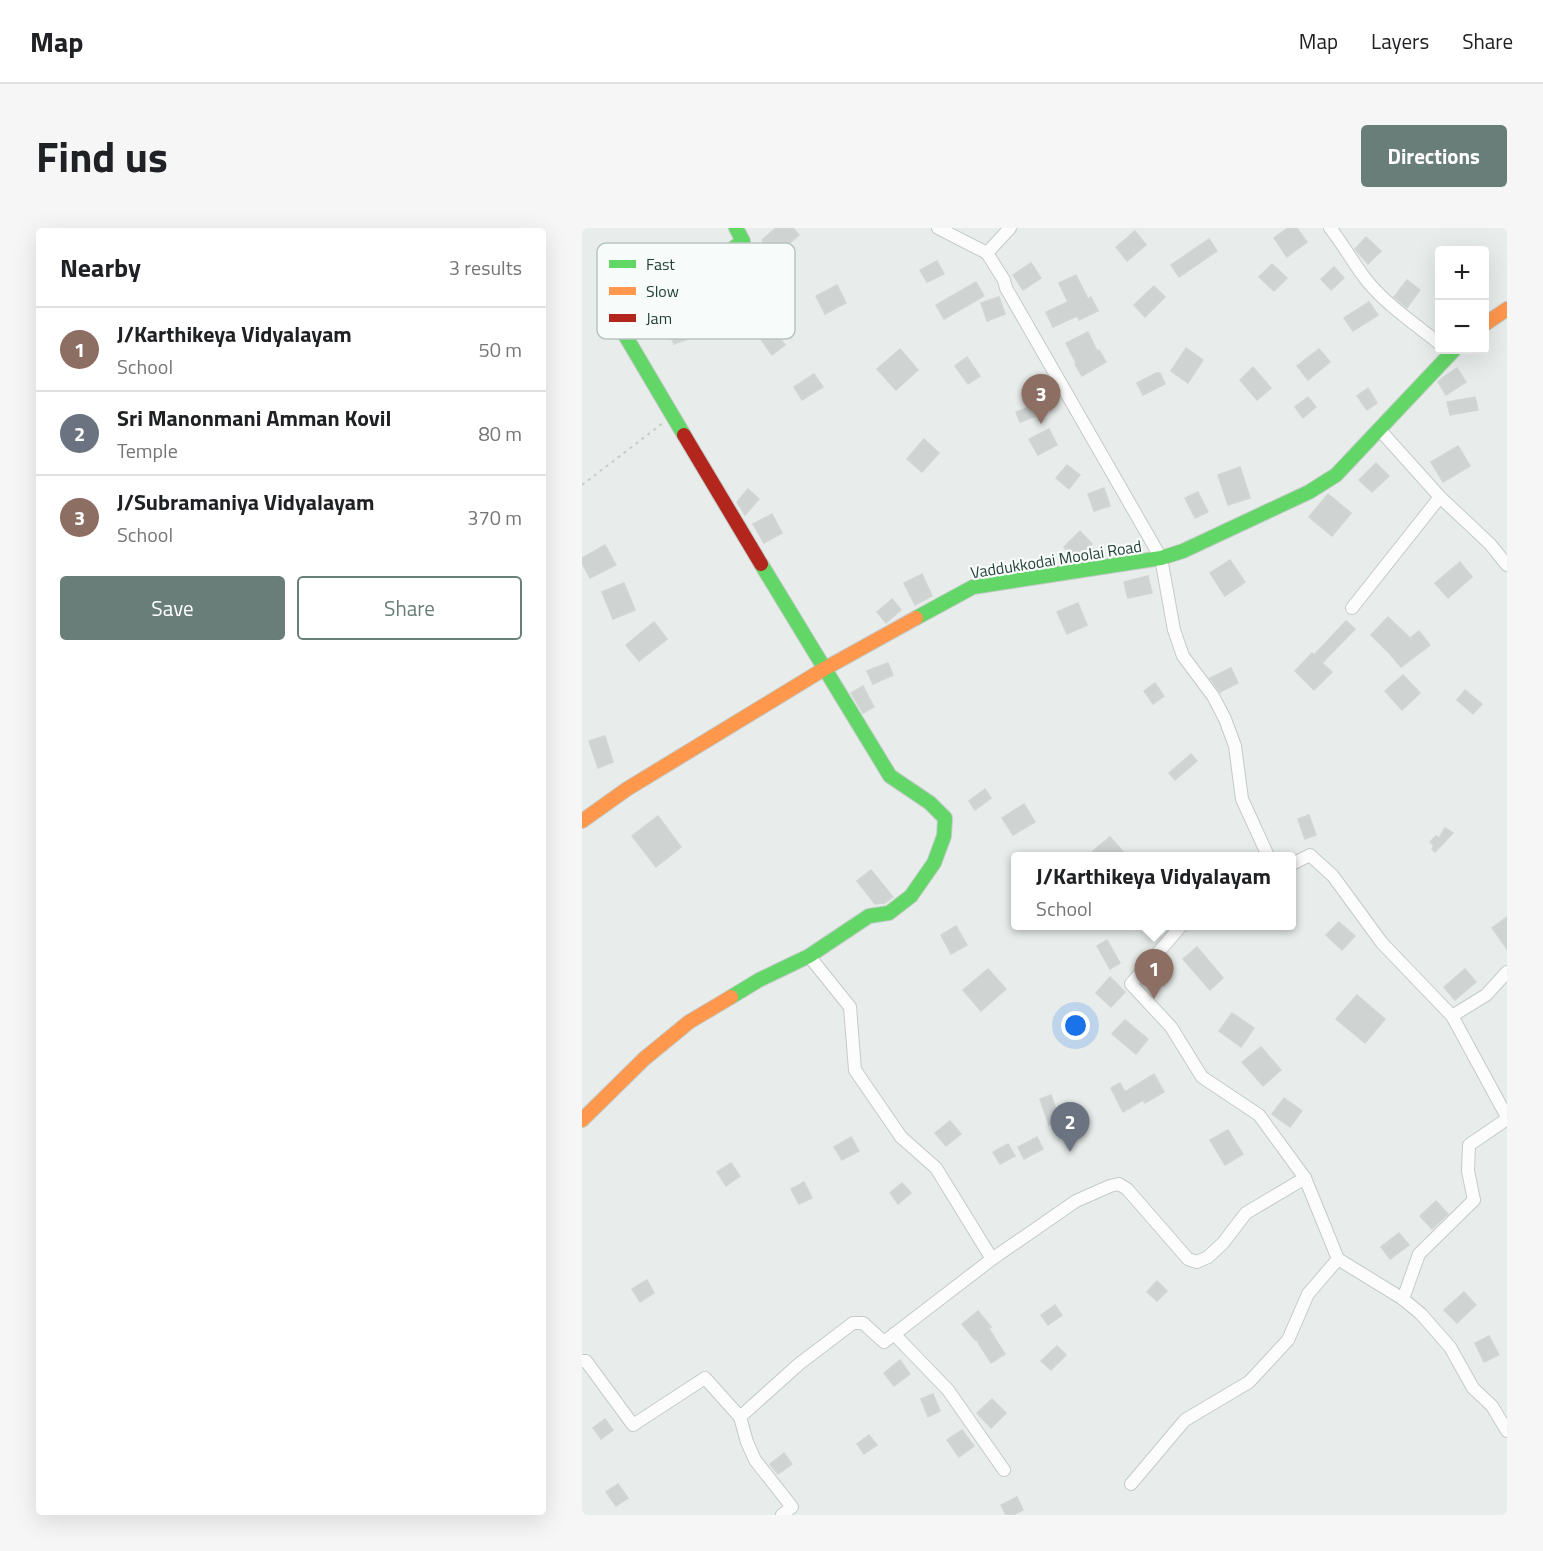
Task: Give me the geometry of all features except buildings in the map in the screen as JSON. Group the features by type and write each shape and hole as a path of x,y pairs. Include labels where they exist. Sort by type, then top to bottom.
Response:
{"street":[{"path":"736,228 742,243"},
{"path":"938,228 987,253 1161,558 1174,630 1183,656 1213,696 1225,719 1235,746 1242,799 1266,852"},
{"path":"987,253 1010,228"},
{"path":"1330,228 1366,280 1382,297 1435,340"},
{"path":"1489,321 1507,309"},
{"path":"582,1120 644,1059 689,1022 759,980 808,956 869,915 890,913 911,896 934,863 944,836 945,818 930,803 890,776 627,339"},
{"name":"Vaddukkodai Moolai Road","path":"582,821 627,789 824,669 973,587 1161,558 1183,551 1309,492 1336,475 1447,354"},
{"path":"1379,429 1440,497 1490,544 1507,565"},
{"path":"1352,608 1440,497"},
{"path":"1296,862 1310,855 1333,876 1382,944 1452,1016 1507,1118 1469,1144 1468,1171 1474,1200 1419,1254 1403,1299"},
{"path":"1178,930 1131,984 1171,1027 1202,1077 1259,1114 1305,1178 1338,1259 1403,1299 1421,1314 1450,1347 1473,1388 1492,1406 1507,1431"},
{"path":"808,956 850,1007 855,1070 901,1137 936,1168 992,1259"},
{"path":"1452,1016 1486,995 1507,972"},
{"path":"740,1418 799,1364 854,1323 863,1323 884,1342 992,1259 1076,1201 1110,1186 1119,1184 1127,1189 1188,1259 1197,1262 1208,1257 1222,1243 1246,1213 1305,1178"},
{"path":"1131,1484 1185,1420 1249,1382 1288,1340 1308,1294 1338,1259"},
{"path":"894,1334 948,1390 1005,1470"},
{"path":"582,1361 586,1361 633,1425 705,1378 740,1418 755,1460 791,1512"}],"path":[{"path":"582,485 673,416"}],"traffic: fast":[{"path":"736,228 743,241 740,243"},
{"path":"627,339 684,435"},
{"path":"916,618 973,587 1161,558 1183,551 1309,492 1336,475 1450,354"},
{"path":"731,997 759,980 809,956 869,916 889,913 911,896 934,863 944,836 945,818 930,803 890,776 761,564"}],"traffic: slow":[{"path":"1489,321 1507,309"},
{"path":"582,821 627,789 824,669 916,618"},
{"path":"582,1120 644,1059 689,1022 731,997"}],"traffic: jam":[{"path":"684,435 761,564"}],"place":[{"name":"J/Subramaniya Vidyalayam","path":"1041,424"},
{"name":"J/Karthikeya Vidyalayam","path":"1154,999"},
{"name":"Sri Manonmani Amman Kovil","path":"1070,1152"}]}
